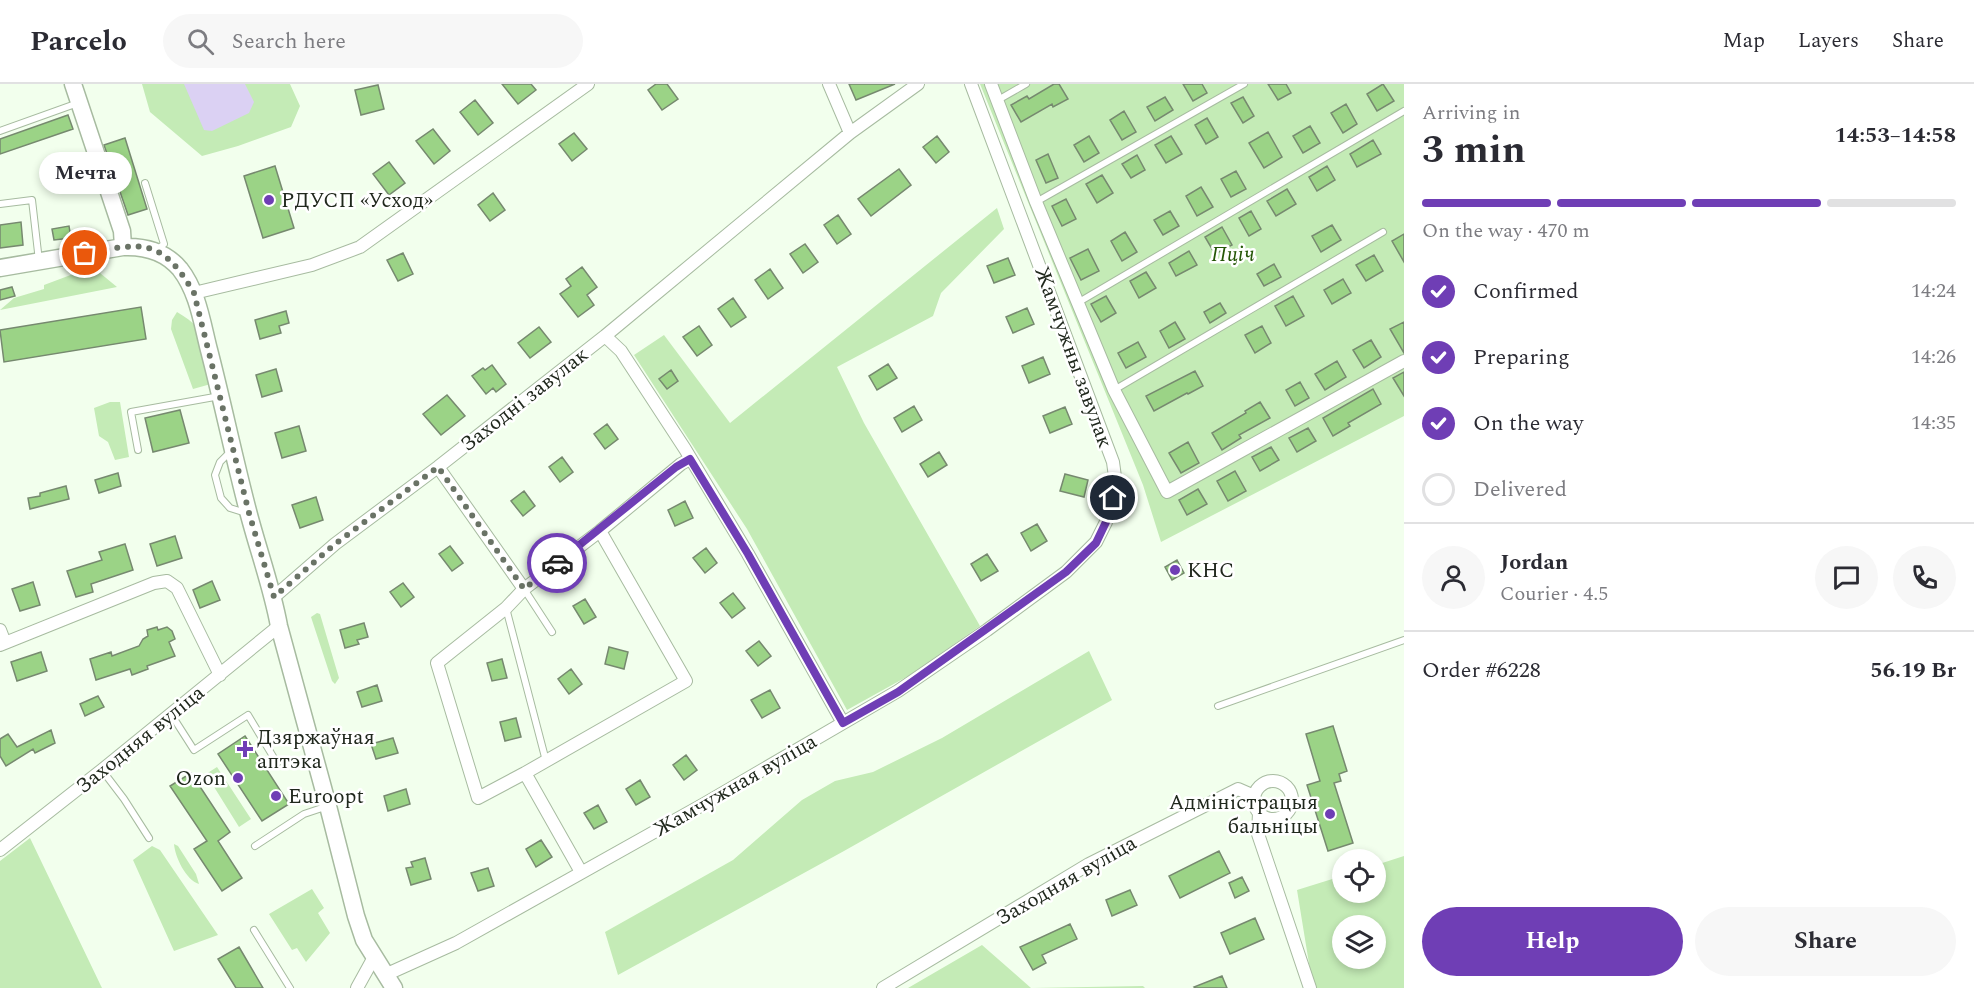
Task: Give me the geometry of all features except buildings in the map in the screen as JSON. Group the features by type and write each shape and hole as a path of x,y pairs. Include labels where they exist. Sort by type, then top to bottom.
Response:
{"street":[{"path":"73,84 122,231 123,247"},
{"path":"194,293 312,265 360,247 588,84"},
{"path":"829,84 850,133"},
{"path":"843,723 748,554 690,459 621,351 605,336 850,133 918,84"},
{"name":"Жамчужны завулак","path":"843,723 898,692 1066,572 1096,543 1106,522 1113,498 1115,477 1113,462 972,84"},
{"path":"991,84 1036,202 1079,302 1113,390 1167,492 1404,361"},
{"path":"0,268 140,246 165,256 180,269 194,293 249,513 274,597 279,626 356,916 364,940 389,982"},
{"name":"Заходні завулак","path":"274,597 335,544 438,467 605,336"},
{"path":"600,531 686,681 478,798 437,663 506,608 524,589 600,531 676,467 690,459"},
{"path":"438,467 524,589"},
{"path":"0,630 2,644 154,583 167,581 177,588 220,675"},
{"name":"Заходняя вуліца","path":"0,850 279,626"},
{"name":"Жамчужная вуліца","path":"389,982 843,723"},
{"path":"525,773 581,872"},
{"path":"1272,780 1284,783 1292,794 1291,807 1287,814 1274,820 1259,813 1254,805 1254,796 1260,785 1272,780"},
{"name":"Заходняя вуліца","path":"883,988 1089,864 1238,789 1254,796"},
{"path":"1259,813 1258,834 1310,988"},
{"path":"357,988 374,959"}],"lane":[{"path":"998,100 1026,84"},
{"path":"1036,202 1244,84"},
{"path":"0,131 79,103"},
{"path":"1079,302 1404,111"},
{"path":"145,183 164,244 156,251"},
{"path":"0,204 32,200 39,261"},
{"path":"1113,390 1383,232"},
{"path":"138,450 131,412 221,396"},
{"path":"233,449 220,462 215,475 221,498 230,508 249,513"},
{"path":"524,589 552,632"},
{"path":"506,608 546,761"},
{"path":"1218,706 1404,640"},
{"path":"171,714 194,750 248,716 278,763"},
{"path":"102,770 149,838"},
{"path":"255,846 304,814 328,806"},
{"path":"254,930 290,988"}],"green space":[{"path":"142,84 290,84 300,106 291,127 202,156 150,112"},
{"name":"Пціч","path":"980,84 1404,84 1404,416 1161,542 1143,485"},
{"path":"997,208 1004,229 941,293 933,316 837,367 864,423 980,626 910,675 847,710 747,529 634,355 664,335 730,423"},
{"path":"76,273 100,273 117,287 0,310 14,298 44,289 44,285"},
{"path":"177,312 203,334 210,350 218,382 193,389 171,329 172,320"},
{"path":"110,402 120,402 129,457 115,460 108,442 99,436 94,408"},
{"path":"317,613 320,614 339,678 335,684 332,681 311,617"},
{"path":"1089,651 1112,700 618,975 605,932 733,860 802,800 835,781 873,772 942,738"},
{"path":"217,767 251,819 239,827 206,774"},
{"path":"30,838 102,988 0,988 0,861"},
{"path":"174,844 178,846 196,874 199,884 190,878 182,867"},
{"path":"152,846 160,850 218,935 174,951 133,860"},
{"path":"1404,856 1404,988 1313,988 1297,890 1332,879 1332,903 1386,903 1386,862"},
{"path":"312,889 324,908 318,913 330,933 306,962 297,948 292,950 269,914"},
{"path":"982,945 1031,988 908,988"},
{"path":"1143,986 1145,988 1031,988"}],"shaded area":[{"path":"184,84 245,84 254,102 249,113 212,131 204,130"}],"way so far":[{"path":"85,253 140,246 156,251 180,269 194,293 249,513 274,597 335,544 438,467 524,589 557,563"}],"place":[{"name":"РДУСП «Усход»","path":"269,200"},
{"name":"Мечта","path":"85,253"},
{"name":"КНС","path":"1175,570"},
{"name":"Дзяржаўная аптэка","path":"245,749"},
{"name":"Ozon","path":"238,778"},
{"name":"Euroopt","path":"276,796"},
{"name":"Адміністрацыя бальніцы","path":"1330,814"}],"route":[{"path":"557,563 600,531 676,467 690,459 748,554 774,604 843,723 898,692 1066,572 1096,543 1106,522 1113,498"}]}
